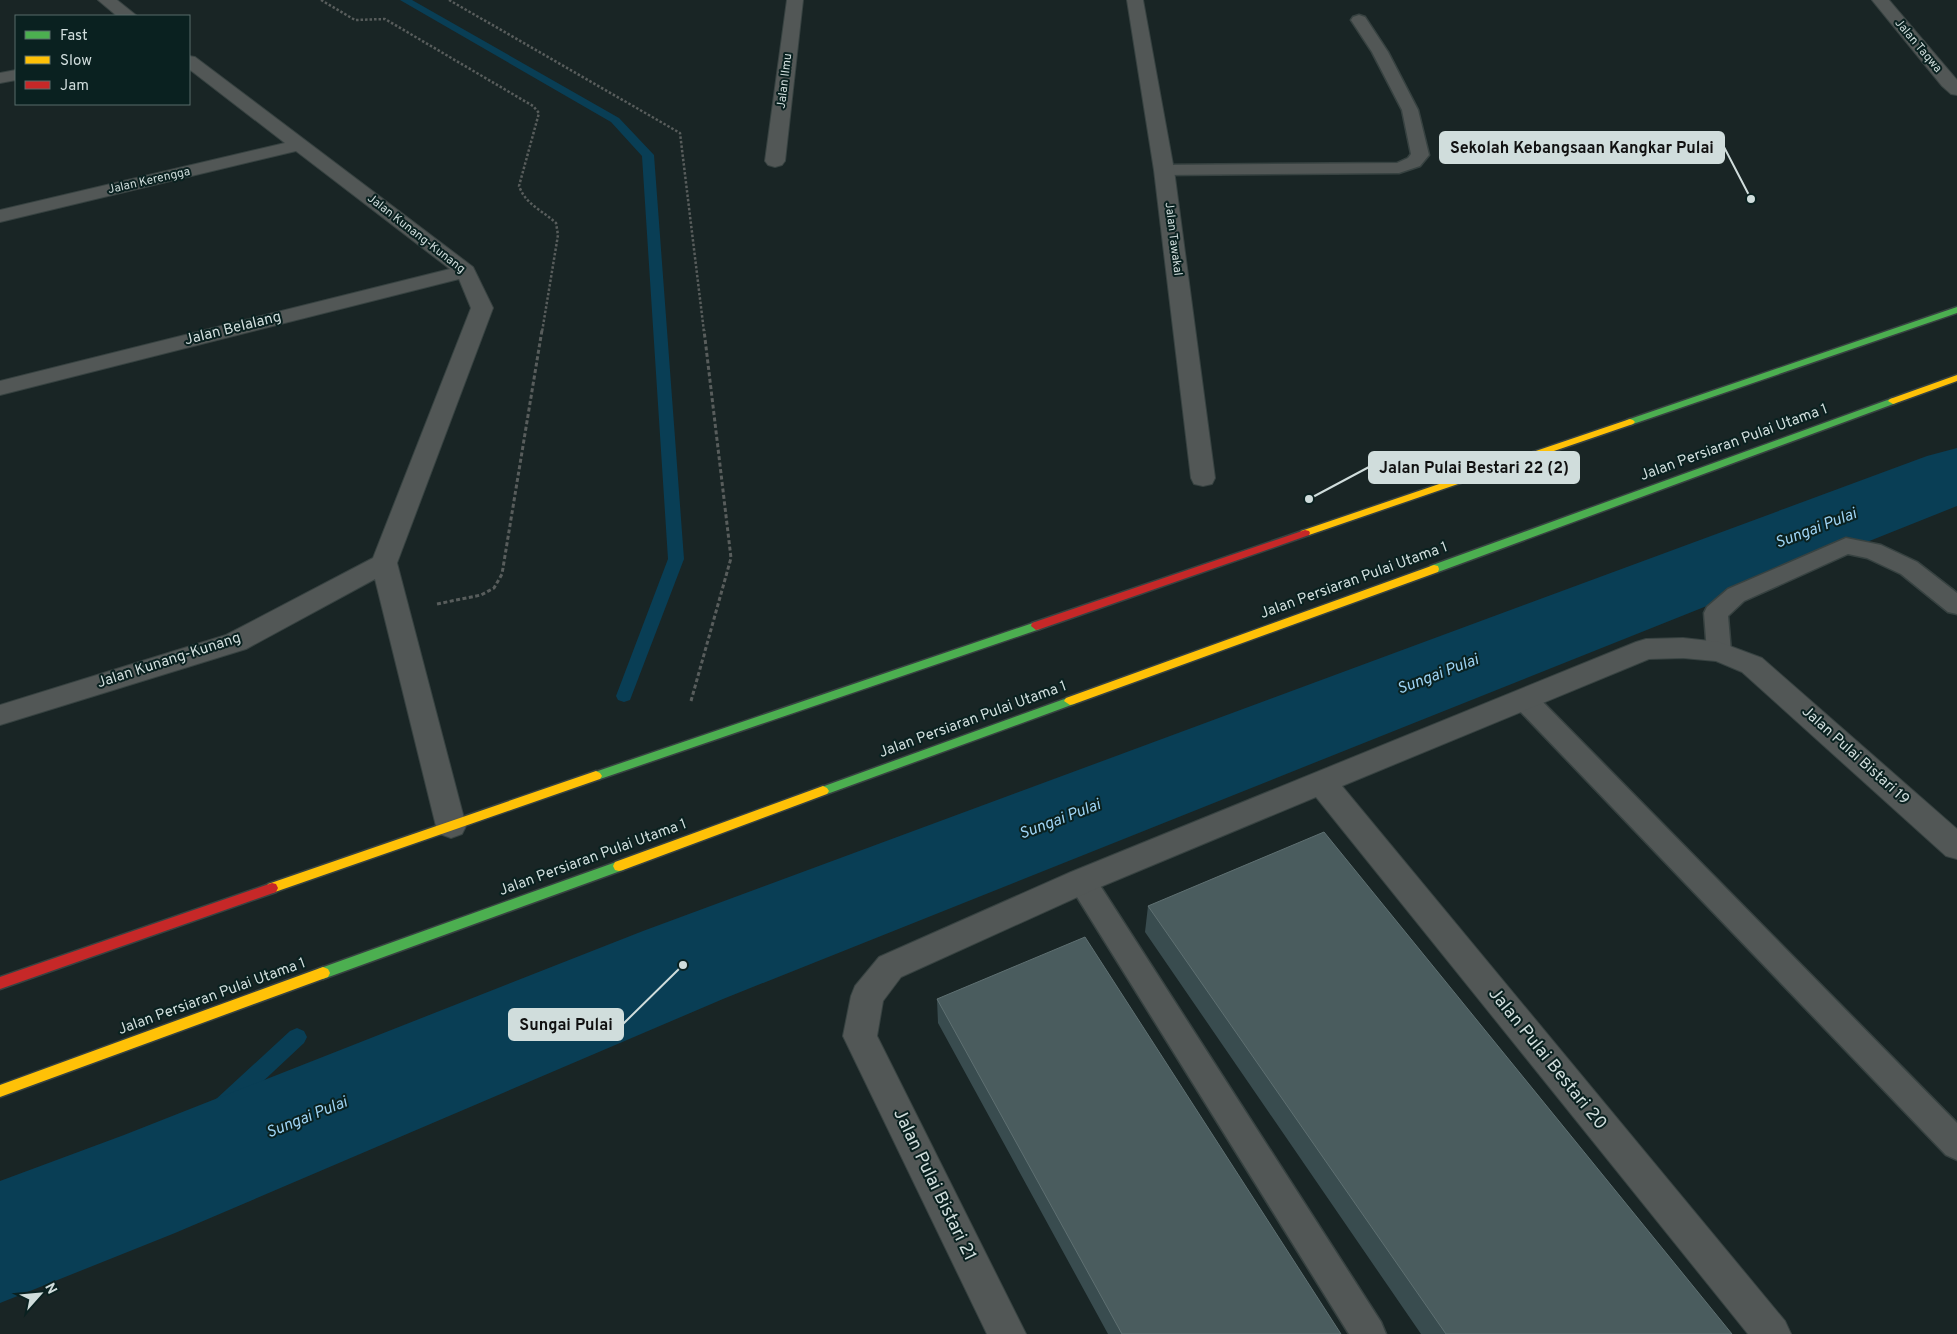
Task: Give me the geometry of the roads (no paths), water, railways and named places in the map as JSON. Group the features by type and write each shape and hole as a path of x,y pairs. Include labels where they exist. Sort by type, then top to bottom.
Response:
{"main road":[{"path":"0,983 451,826 1957,310"},
{"name":"Jalan Persiaran Pulai Utama 1","path":"0,1091 1957,378"}],"street":[{"path":"106,0 127,15"},
{"name":"Jalan Ilmu","path":"774,161 795,0"},
{"name":"Jalan Tawakal","path":"1135,0 1164,170 1203,478"},
{"name":"Jalan Taqwa","path":"1880,0 1930,61 1957,90"},
{"path":"1930,61 1957,65"},
{"name":"Jalan Kunang-Kunang","path":"0,715 236,642 384,563 482,308 466,271 190,63"},
{"path":"0,78 15,75"},
{"name":"Jalan Kerengga","path":"0,216 299,145"},
{"name":"Jalan Belalang","path":"0,388 466,271"},
{"path":"384,563 451,826"},
{"path":"1082,881 1646,649 1684,648 1719,652"},
{"name":"Jalan Pulai Bistari 19","path":"1719,652 1752,665 1957,847"},
{"name":"Jalan Pulai Bestari 20","path":"1322,783 1772,1334"},
{"name":"Jalan Pulai Bistari 21","path":"1007,1334 860,1036 867,996 890,967 1082,881"}],"lane":[{"path":"1164,170 1399,168 1414,162 1420,155 1410,110 1380,52 1359,20"},
{"path":"1719,652 1716,613 1736,595 1846,546 1873,550 1909,568 1957,606"},
{"path":"1525,700 1957,1145"},
{"path":"1082,881 1369,1334"}],"waterway":[{"path":"405,0 615,120 648,155 676,559 624,696"},
{"name":"Sungai Pulai","path":"0,1242 131,1191 683,965 1957,475"},
{"path":"131,1191 297,1037"}],"place":[{"name":"Sekolah Kebangsaan Kangkar Pulai","path":"1751,199"},
{"name":"Jalan Pulai Bestari 22 (2)","path":"1309,499"},
{"name":"Sungai Pulai","path":"683,965"}]}
